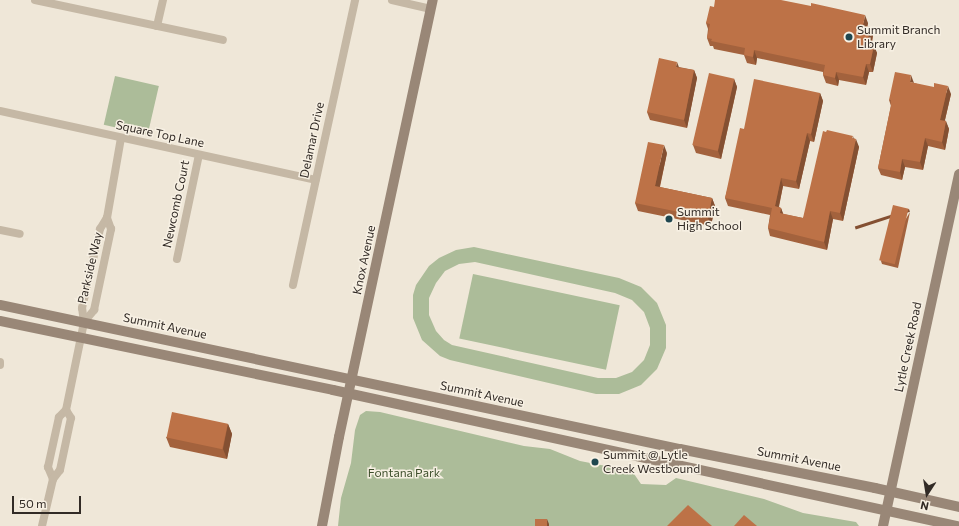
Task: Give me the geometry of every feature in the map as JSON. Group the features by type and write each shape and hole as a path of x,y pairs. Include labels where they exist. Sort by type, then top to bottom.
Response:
{"main road":[{"name":"Knox Avenue","path":"322,526 432,4"},
{"name":"Lytle Creek Road","path":"883,526 959,174"},
{"name":"Summit Avenue","path":"0,305 680,449 891,491 959,507"},
{"path":"0,321 349,394 957,526"}],"street":[{"path":"35,0 223,40"},
{"path":"157,26 163,0"},
{"name":"Delamar Drive","path":"293,285 355,0"},
{"path":"392,0 432,4"},
{"name":"Square Top Lane","path":"0,111 316,180"},
{"name":"Parkside Way","path":"53,479 48,468 59,417 66,410 84,322 82,308 100,229 107,218 122,138"},
{"name":"Newcomb Court","path":"177,259 199,155"},
{"name":"Parkside Way","path":"84,322 94,310 111,229 107,218"},
{"path":"0,230 20,234"},
{"path":"94,255 105,257"},
{"name":"Parkside Way","path":"42,526 53,479 60,470 71,418 66,410"}],"green space":[{"path":"115,76 159,86 148,135 104,125"},
{"path":"474,247 619,278 641,287 657,303 666,325 666,348 657,369 641,385 619,394 596,394 450,360 440,356 422,340 413,318 413,295 416,285 429,266 439,258 456,250","holes":["475,262 615,293 632,300 644,312 650,328 650,345 644,360 632,372 616,378 598,378 452,345 444,340 436,331 429,315 429,298 436,283 445,271 459,264"]},
{"path":"473,274 620,305 606,370 459,339"},
{"name":"Fontana Park","path":"366,411 380,412 524,446 550,449 580,461 632,471 641,484 666,485 676,478 764,499 803,513 856,522 859,526 338,526 341,498 351,463 355,430 360,415"}],"building":[{"path":"715,0 781,0 811,6 811,3 865,15 863,26 871,27 867,42 874,45 870,64 866,64 863,77 836,72 835,78 823,75 825,65 754,50 753,57 744,55 745,48 711,41 712,39 707,38 710,24 706,23 710,6 714,7"},
{"path":"659,58 677,62 676,67 694,70 684,120 647,112"},
{"path":"895,72 911,75 910,82 934,87 934,83 948,86 940,120 946,121 942,142 925,138 920,162 902,159 900,172 878,168 891,105 891,100 889,100"},
{"path":"709,73 734,79 718,151 692,145"},
{"path":"754,79 820,93 811,134 807,133 796,181 781,178 775,206 781,208 780,213 803,218 823,131 826,132 827,130 853,136 852,138 856,139 840,213 830,211 824,242 768,228 772,208 725,198 740,128 744,129"},
{"path":"648,142 664,145 655,186 712,198 708,218 635,203"},
{"path":"893,205 909,209 895,264 879,260"},
{"path":"172,412 228,424 222,449 167,437"},
{"path":"688,505 712,526 667,526"},
{"path":"744,515 757,526 734,526"},
{"path":"535,519 547,519 547,526 535,526"}],"place":[{"name":"Summit Branch Library","path":"849,37"},
{"name":"Summit High School","path":"669,219"},
{"name":"Summit @ Lytle Creek Westbound","path":"595,462"}]}
